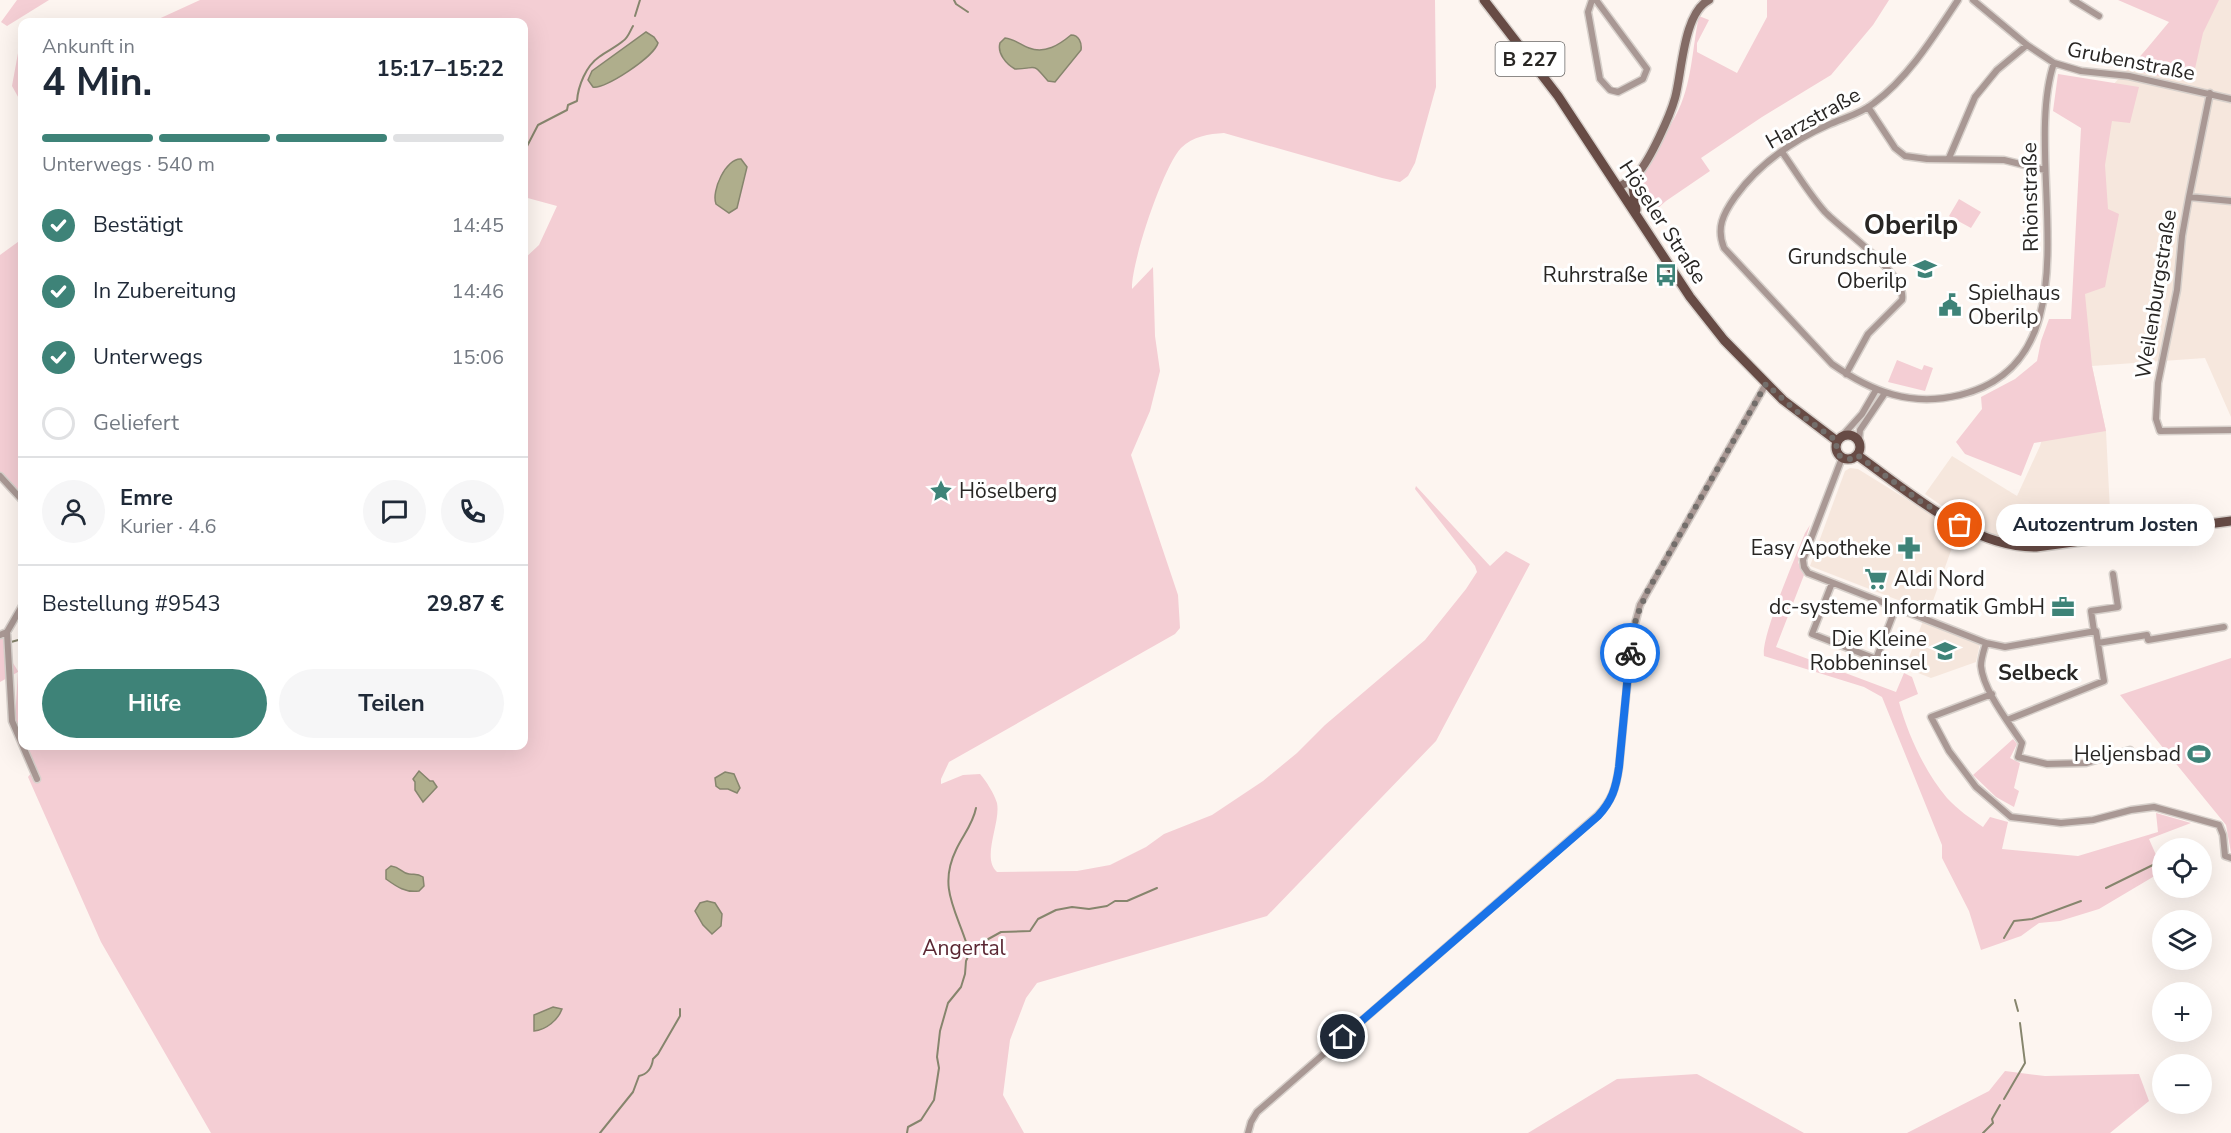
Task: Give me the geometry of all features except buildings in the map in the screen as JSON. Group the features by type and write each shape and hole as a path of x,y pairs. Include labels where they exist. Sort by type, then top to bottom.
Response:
{"main road":[{"name":"Höseler Straße","path":"1484,0 1558,96 1620,187 1690,297 1724,340 1766,384 1802,416 1840,438"},
{"path":"1620,187 1639,172 1667,118 1675,99 1690,26 1696,14 1709,0"},
{"path":"1632,178 1636,212"},
{"path":"1850,434 1859,440 1861,446 1857,455 1850,459 1842,458 1836,450 1840,438 1850,434"},
{"path":"1857,455 1945,516 1998,543 2021,548 2231,521"}],"street":[{"path":"1594,0 1647,69 1642,79 1618,92 1610,90 1600,79 1588,12 1594,0"},
{"name":"Harzstraße","path":"1880,391 1846,374 1832,364 1724,248 1721,240 1722,220 1748,179 1782,152 1820,129 1868,107 1901,78 1958,0"},
{"name":"Grubenstraße","path":"1973,0 2027,45 2054,63 2082,71 2129,76 2231,99"},
{"path":"2073,0 2099,16"},
{"path":"1949,158 1975,97 1997,70 2027,45"},
{"name":"Rhönstraße","path":"1880,391 1920,398 1955,396 1970,392 1996,380 2007,372 2026,350 2034,336 2046,286 2046,112 2054,63"},
{"name":"Weilenburgstraße","path":"2210,93 2188,196 2177,290 2158,383 2156,418 2160,431 2231,430"},
{"path":"1868,107 1894,148 1905,156 1927,159 2004,160 2045,170"},
{"path":"1782,152 1825,211 1874,256 1902,289 1902,300 1868,334 1846,374"},
{"path":"2188,196 2231,201"},
{"path":"1248,1133 1257,1112 1496,906 1598,816 1611,801 1617,785 1632,635 1640,605 1766,384"},
{"path":"1840,438 1880,391"},
{"path":"1859,440 1860,430 1880,391"},
{"path":"1842,458 1803,560 1808,573 1986,643 2006,647 2095,631"},
{"path":"0,476 18,496"},
{"path":"2007,720 2104,681 2091,611 2118,607 2113,574"},
{"path":"1832,583 1812,634 1876,658 1896,607"},
{"path":"18,612 3,633 12,721 18,735"},
{"path":"2098,643 2147,635 2148,640 2224,627"},
{"path":"1986,643 1981,664 1983,675 2022,743 2018,757 2048,764 2086,763 2130,750"},
{"path":"1992,694 1931,717 1949,751 1976,787 2011,817 2061,823 2093,820 2131,810 2154,807 2219,825 2228,857"},
{"path":"24,750 37,779"}],"shaded area":[{"path":"2193,0 2231,0 2231,417 2205,358 2092,366 2106,431 2111,531 2023,542 2001,538 1958,517 1925,494 1952,456 2017,496 2040,446 2084,282 2108,90"},
{"path":"646,32 658,43 655,49 639,64 617,78 599,87 593,87 588,80 592,71"},
{"path":"1071,35 1076,36 1079,40 1081,50 1055,82 1048,81 1036,68 1015,69 1008,64 999,47 1005,38 1035,50 1041,50 1057,45"},
{"path":"741,159 747,167 737,208 729,213 716,204 716,191 725,169 735,160"},
{"path":"1850,468 1858,469 1958,531 1929,612 1810,566 1845,471"},
{"name":"Die Kleine Robbeninsel","path":"1923,621 1980,643 1976,662 1931,678 1905,668"},
{"path":"419,771 433,781 437,787 423,802 415,790 413,779"},
{"path":"725,772 734,774 740,788 737,793 716,786 715,778"},
{"path":"391,866 423,877 424,886 419,891 414,891 394,885 386,879 386,870"},
{"path":"707,901 715,903 722,914 721,926 712,934 703,925 695,911 700,903"},
{"path":"553,1007 562,1009 558,1017 551,1024 534,1031 534,1015"}],"green space":[{"path":"17,0 49,0 7,26 1,22"},
{"name":"Angertal","path":"200,0 1435,0 1436,87 1415,163 1408,176 1400,182 1224,133 1201,136 1191,141 1181,148 1174,158 1149,216 1133,276 1132,289 1153,267 1155,336 1160,371 1150,411 1131,455 1178,595 1180,628 1175,634 949,762 941,784 963,775 980,774 990,787 997,803 991,858 997,872 1077,871 1110,865 1146,847 1164,834 1212,815 1263,781 1425,640 1477,572 1475,566 1415,489 1416,486 1490,566 1506,551 1530,564 1436,741 1267,916 1037,983 1026,998 1010,1040 1003,1095 1024,1133 211,1133 101,942 28,777 35,768 28,750 528,750 528,255 539,245 557,206 528,198 528,18 161,18"},
{"path":"1767,0 1889,0 1873,25 1831,75 1701,158 1710,171 1666,201 1649,216 1640,197 1639,184 1685,92 1699,16 1709,20 1697,43 1697,52 1737,73 1767,17"},
{"path":"2118,0 2219,0 2203,33 2192,82 2129,70 2169,22"},
{"path":"18,53 18,97 12,86"},
{"path":"2058,74 2139,87 2130,123 2112,121 2105,165 2108,209 2119,214 2105,287 2085,294 2092,366 2106,431 2034,443 2021,476 1965,454 1956,442 1982,409 1981,397 2015,379 2037,361 2049,319 2071,319 2081,128 2053,111"},
{"path":"1959,199 1981,212 1971,228 1949,216"},
{"path":"18,242 18,492 0,473 0,255"},
{"path":"1897,360 1922,370 1924,365 1933,368 1925,391 1888,382"},
{"path":"1810,525 1798,562 1804,575 1776,647 1896,692 1904,673 1912,677 1918,694 1899,702 1912,740 1925,765 1947,798 1983,827 1990,817 2008,822 2002,849 2078,856 2158,832 2156,813 2191,823 2149,839 2152,846 2152,878 2099,909 2060,921 2039,923 2021,936 1981,950 1969,911 1942,858 1942,845 1882,697 1864,687 1764,656 1773,614"},
{"path":"4,630 11,660 18,672 0,682 0,631"},
{"name":"Heljensbad","path":"2231,658 2231,853 2226,825 2120,695"},
{"path":"18,672 18,727 15,719"},
{"path":"2013,739 2017,744 2010,758 2020,763 2014,788 2019,791 2014,807 1996,797 1973,775"},
{"path":"2005,1071 2045,1076 2139,1074 2149,1101 2110,1133 1907,1133 1989,1091"},
{"path":"1697,1074 1804,1133 1528,1133 1617,1079"}],"waterway":[{"path":"635,16 640,0"},
{"path":"954,0 968,12"},
{"path":"528,144 538,125 567,110 568,105 577,101 581,83 590,66 599,57 625,40 633,26"},
{"path":"11,642 18,640"},
{"path":"971,948 967,945 954,909 949,876 956,850 976,808"},
{"path":"2106,888 2152,865"},
{"path":"907,1133 908,1127 921,1120 934,1100 939,1068 937,1057 940,1031 948,1003 961,987 966,961 972,948 1001,932 1030,931 1038,919 1056,910 1107,906 1115,901 1127,901 1157,888"},
{"path":"2004,938 2014,921 2032,919 2081,901"},
{"path":"2015,1000 2018,1011"},
{"path":"600,1133 633,1092 639,1076 649,1070 653,1059 680,1016 680,1009"},
{"path":"2004,1099 2025,1063 2020,1023"},
{"path":"1983,1133 1993,1123 1992,1119 2000,1105"}],"way so far":[{"path":"1630,653 1640,605 1766,384 1802,416 1837,441 1835,446 1840,456 1850,459 1857,455 1920,501 1960,525"}],"place":[{"name":"Grundschule Oberilp","path":"1925,269"},
{"name":"Ruhrstraße","path":"1666,275"},
{"name":"Spielhaus Oberilp","path":"1950,305"},
{"name":"Höselberg","path":"941,491"},
{"name":"Autozentrum Josten","path":"1960,525"},
{"name":"Easy Apotheke","path":"1909,548"},
{"name":"Aldi Nord","path":"1876,579"},
{"name":"dc-systeme Informatik GmbH","path":"2063,607"},
{"name":"Die Kleine Robbeninsel","path":"1945,651"},
{"name":"Heljensbad","path":"2199,754"}],"district":[{"name":"Oberilp","path":"1911,225"},
{"name":"Selbeck","path":"2038,672"}],"route":[{"path":"1343,1037 1496,906 1598,816 1611,801 1617,785 1630,653"}]}
